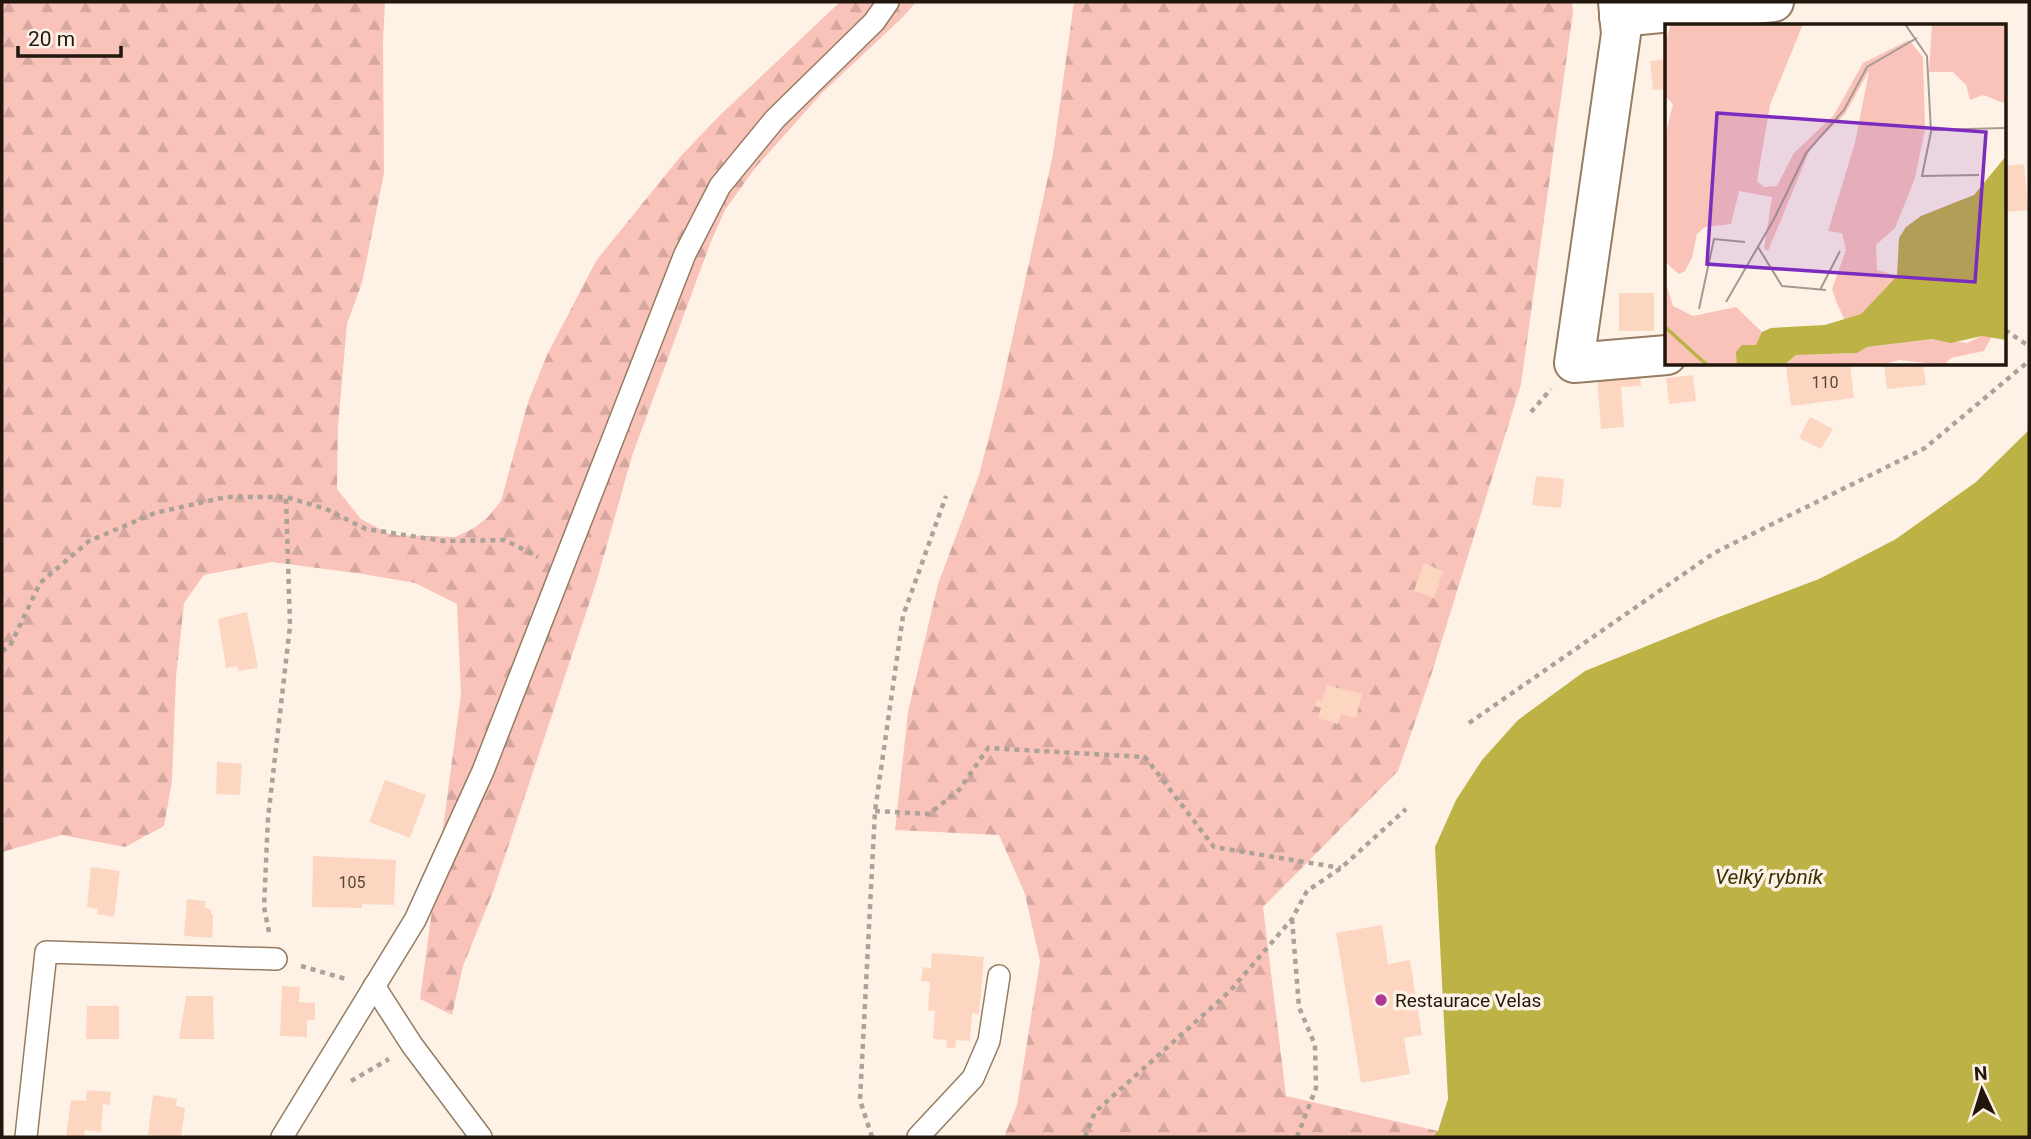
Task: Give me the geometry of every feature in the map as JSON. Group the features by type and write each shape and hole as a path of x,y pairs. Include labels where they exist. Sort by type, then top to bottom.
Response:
{"street":[{"path":"1665,355 1574,363 1621,34 1619,9 1774,2"}],"lane":[{"path":"282,1137 415,920 483,771 685,254 720,186 775,119 874,22 888,2"},
{"path":"26,1137 46,952 276,959"},
{"path":"918,1137 973,1078 989,1041 999,976"},
{"path":"374,986 412,1045 481,1137"}],"path":[{"path":"2007,331 2029,346"},
{"path":"1469,723 1714,553 1925,448 2029,361"},
{"path":"872,1137 860,1100 875,811 903,616 946,496"},
{"path":"2,651 10,646 40,583 89,541 155,513 226,497 286,497 326,509 366,529 444,541 505,540 562,569"},
{"path":"286,497 290,626 268,818 264,907 276,959 374,986"},
{"path":"875,811 929,814 959,790 988,748 1145,757 1214,847 1341,868"},
{"path":"1085,1137 1095,1112 1230,991 1292,919 1307,891 1341,868 1406,809"},
{"path":"1292,919 1298,1007 1315,1045 1316,1088 1297,1137"},
{"path":"342,1086 412,1045"}],"green space":[{"path":"2,2 385,2 384,173 362,283 347,324 338,426 337,489 361,519 391,535 455,537 487,518 501,501 528,402 547,355 596,261 680,157 718,117 840,2 916,2 822,93 755,168 725,210 632,456 597,580 493,892 463,966 452,1015 420,999 461,694 457,604 415,583 272,562 204,575 184,603 176,677 172,781 164,826 125,847 62,835 2,852"},
{"path":"1074,2 1572,2 1573,12 1521,384 1429,682 1398,771 1263,907 1286,1096 1438,1131 1432,1137 1004,1137 1017,1105 1040,961 1025,894 999,835 895,830 908,712 938,584 979,475 1000,394 1053,154"}],"water":[{"name":"Velký rybník","path":"2029,430 2029,1137 1432,1137 1438,1131 1448,1099 1435,847 1456,800 1482,760 1518,720 1585,671 1819,579 1896,539 1976,482"}],"building":[{"path":"1665,59 1665,89 1653,90 1650,61"},
{"path":"2024,164 2028,210 2007,212 2007,166"},
{"path":"1619,293 1654,293 1654,331 1619,331"},
{"path":"1786,366 1850,366 1854,398 1791,406"},
{"path":"1884,366 1923,366 1926,385 1887,389"},
{"path":"1640,372 1641,386 1621,387 1624,427 1601,429 1597,377"},
{"path":"1693,375 1696,401 1669,404 1666,378"},
{"path":"1810,417 1833,429 1821,449 1799,438"},
{"path":"1536,476 1564,479 1561,508 1532,505"},
{"path":"1424,563 1443,571 1434,598 1414,591"},
{"path":"247,612 258,668 239,671 237,666 226,668 218,619"},
{"path":"1327,685 1362,694 1356,718 1341,714 1338,724 1318,718 1321,708 1315,706 1317,700 1322,702"},
{"path":"217,762 242,764 240,795 216,794"},
{"path":"385,780 426,795 410,838 369,822"},
{"path":"313,856 396,860 394,905 362,904 362,908 312,907"},
{"path":"91,867 120,871 114,917 97,914 98,909 87,907"},
{"path":"187,899 205,901 205,908 211,909 212,938 184,936"},
{"name":"Restaurace Velas","path":"1382,925 1388,964 1410,960 1422,1035 1404,1038 1410,1074 1361,1083 1336,933"},
{"path":"932,953 984,957 979,1014 972,1013 970,1041 956,1040 955,1048 946,1048 947,1040 933,1039 935,1011 928,1010 930,982 921,981 923,967 931,968"},
{"path":"282,986 300,987 299,1002 315,1003 315,1020 307,1020 307,1037 280,1036"},
{"path":"186,996 213,996 214,1039 179,1039"},
{"path":"87,1006 119,1006 119,1039 86,1039"},
{"path":"87,1090 111,1092 110,1105 103,1104 101,1132 85,1130 84,1137 66,1137 71,1100 86,1101"},
{"path":"153,1095 177,1099 176,1106 185,1108 181,1137 148,1135"}],"place":[{"name":"Restaurace Velas","path":"1381,1000"}]}
